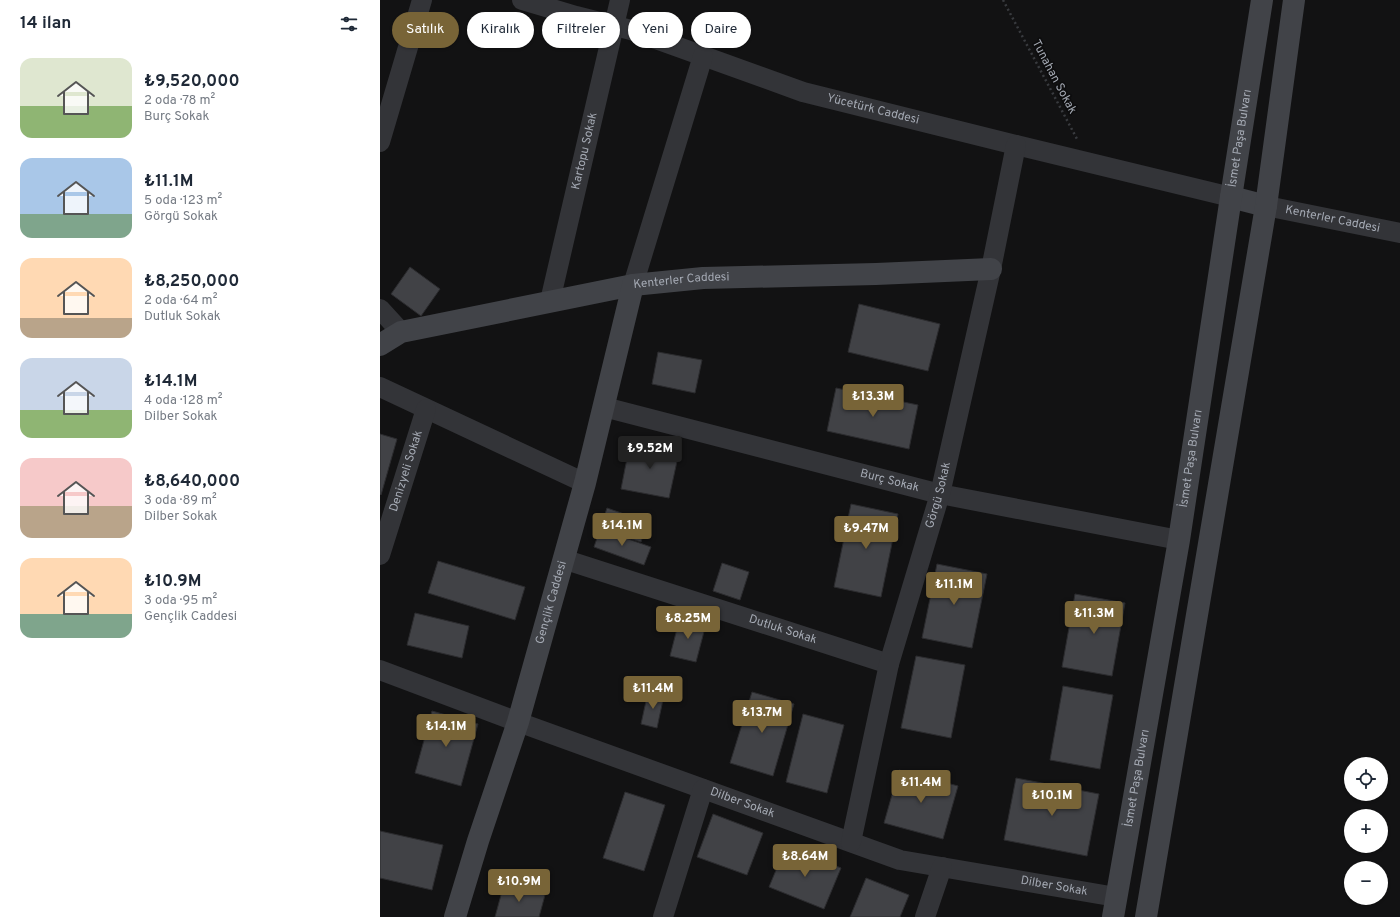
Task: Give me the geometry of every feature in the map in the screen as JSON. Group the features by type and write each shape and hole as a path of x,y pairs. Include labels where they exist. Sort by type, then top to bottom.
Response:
{"street":[{"path":"380,142 422,0"},
{"name":"Yücetürk Caddesi","path":"522,0 562,12"},
{"name":"Kartopu Sokak","path":"617,12 620,0"},
{"name":"İsmet Paşa Bulvarı","path":"1114,907 1179,540 1230,197 1262,0"},
{"path":"1146,917 1266,206 1294,0"},
{"name":"Yücetürk Caddesi","path":"620,27 631,30 803,92 1230,197"},
{"name":"Kartopu Sokak","path":"550,302 609,48"},
{"path":"634,285 702,56"},
{"name":"Görgü Sokak","path":"851,842 889,664 940,494 991,269 1016,145"},
{"path":"1230,197 1266,206"},
{"name":"Kenterler Caddesi","path":"1266,206 1400,233"},
{"name":"Kenterler Caddesi","path":"380,345 401,332 634,285 703,278 876,274 991,269"},
{"name":"Gençlik Caddesi","path":"455,917 478,841 518,722 585,482 634,285"},
{"path":"380,309 401,332"},
{"path":"380,387 585,482"},
{"name":"Burç Sokak","path":"604,407 940,494 1179,540"},
{"name":"Denizyeli Sokak","path":"380,555 426,409"},
{"name":"Dutluk Sokak","path":"563,559 889,664"},
{"name":"Dilber Sokak","path":"380,670 518,722 900,860 942,867 1114,907"},
{"path":"663,917 703,789"},
{"path":"925,917 942,867"}],"path":[{"name":"Tunahan Sokak","path":"1003,0 1090,163"}],"building":[{"path":"410,267 440,289 421,316 391,294"},
{"path":"859,304 940,324 928,371 848,352"},
{"path":"658,352 702,360 695,393 652,384"},
{"path":"836,388 918,405 909,449 827,431"},
{"path":"380,434 397,439 381,495 380,494"},
{"path":"630,443 679,452 669,498 621,489"},
{"path":"851,504 898,514 881,597 834,587"},
{"path":"607,508 647,522 641,542 600,529"},
{"path":"600,529 651,547 644,565 594,547"},
{"path":"438,561 525,587 515,620 428,593"},
{"path":"722,563 749,572 740,600 713,591"},
{"path":"937,564 987,574 972,648 922,638"},
{"path":"1075,594 1125,603 1112,676 1062,667"},
{"path":"415,613 469,626 462,658 407,645"},
{"path":"680,617 706,624 696,662 670,656"},
{"path":"916,656 965,665 951,738 901,728"},
{"path":"1063,686 1113,695 1100,769 1050,760"},
{"path":"648,692 664,695 657,728 641,724"},
{"path":"752,692 794,704 773,776 730,763"},
{"path":"432,711 478,724 461,786 415,773"},
{"path":"803,714 844,725 827,793 786,782"},
{"path":"899,770 958,786 943,839 884,823"},
{"path":"1016,778 1099,794 1087,856 1004,840"},
{"path":"625,792 665,805 644,871 603,858"},
{"path":"713,814 763,833 747,875 697,857"},
{"path":"380,831 443,845 432,890 380,878"},
{"path":"786,846 841,868 824,909 769,887"},
{"path":"866,878 909,895 900,917 850,917"},
{"path":"504,884 545,895 539,917 495,917"}]}
